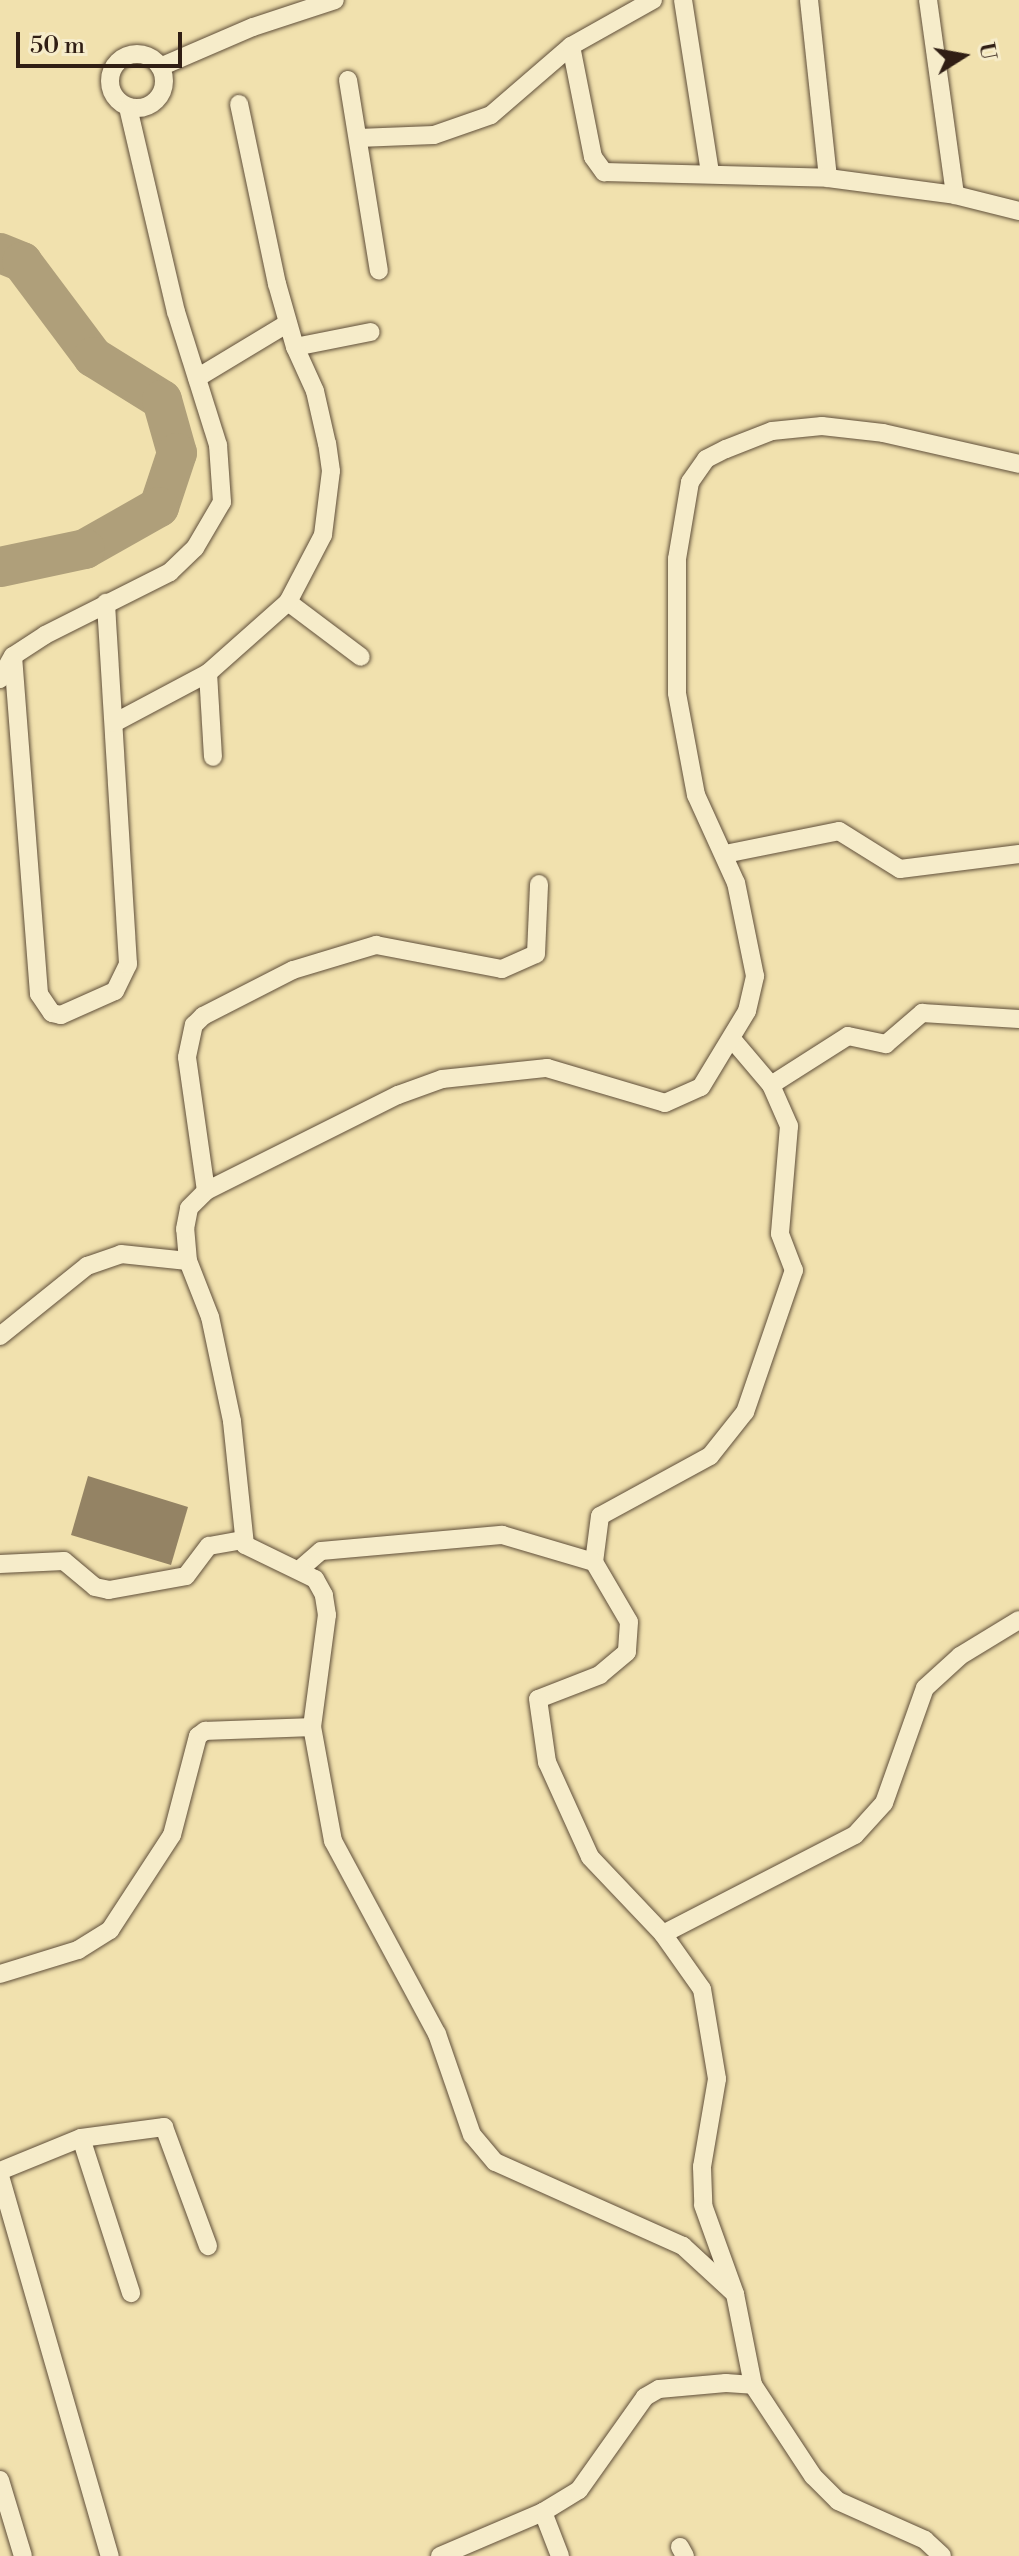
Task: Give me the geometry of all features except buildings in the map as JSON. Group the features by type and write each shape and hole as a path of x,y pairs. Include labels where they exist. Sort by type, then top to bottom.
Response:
{"street":[{"path":"160,67 253,27 335,0"},
{"path":"358,138 434,135 477,121 571,46 653,0"},
{"path":"683,0 710,172"},
{"path":"809,0 828,178"},
{"path":"928,0 955,195"},
{"path":"571,46 600,169 828,178 955,195 1019,211"},
{"path":"0,679 13,656 106,603 170,572 195,548 222,502 218,445 176,312 128,107 113,95 113,67 137,53 160,67"},
{"path":"128,107 146,106 161,94 160,67"},
{"path":"348,80 379,271"},
{"path":"114,723 208,673 288,602 323,535 331,471 315,391 288,323 239,104"},
{"path":"197,378 288,323"},
{"path":"295,347 371,332"},
{"path":"735,2294 683,2246 495,2162 482,2150 437,2034 344,1870 324,1813 312,1727 327,1615 322,1588 299,1570 257,1554 243,1540 232,1421 210,1317 188,1261 185,1229 189,1208 206,1191 398,1095 442,1079 547,1068 646,1100 682,1099 701,1087 747,1011 755,976 725,854 692,781 675,653 680,535 690,482 706,459 772,431 822,426 883,433 1019,464"},
{"path":"288,602 361,657"},
{"path":"13,656 39,994 56,1015 115,991 127,974 106,603"},
{"path":"208,673 213,757"},
{"path":"725,854 839,831 900,869 1019,854"},
{"path":"206,1191 187,1057 194,1025 203,1016 293,970 376,945 502,969 536,954 539,884"},
{"path":"771,1085 848,1036 886,1044 922,1013 1019,1019"},
{"path":"732,1039 771,1085 789,1126 780,1234 794,1270 745,1412 710,1456 600,1516 594,1562 629,1622 627,1652 600,1675 538,1699 547,1762 590,1857 663,1934 702,1989 710,2017 717,2079 701,2186 708,2224 735,2294 753,2385 824,2489 861,2513 925,2540 942,2556"},
{"path":"0,1336 87,1266 121,1254 188,1261"},
{"path":"299,1570 321,1551 502,1535 594,1562"},
{"path":"0,1564 64,1561 95,1587 109,1590 186,1576 209,1546 243,1540"},
{"path":"663,1934 855,1835 884,1803 925,1688 960,1656 1019,1620"},
{"path":"0,1974 98,1942 110,1930 172,1835 198,1736 205,1731 312,1727"},
{"path":"110,2556 0,2173 81,2138 164,2127 208,2246"},
{"path":"81,2138 131,2293"},
{"path":"440,2556 543,2512 594,2474 635,2410 659,2389 689,2383 753,2385"},
{"path":"0,2480 23,2556"},
{"path":"543,2512 560,2556"}],"waterway":[{"path":"0,253 22,262 93,357 162,400 177,453 159,507 85,549 0,567"}]}
